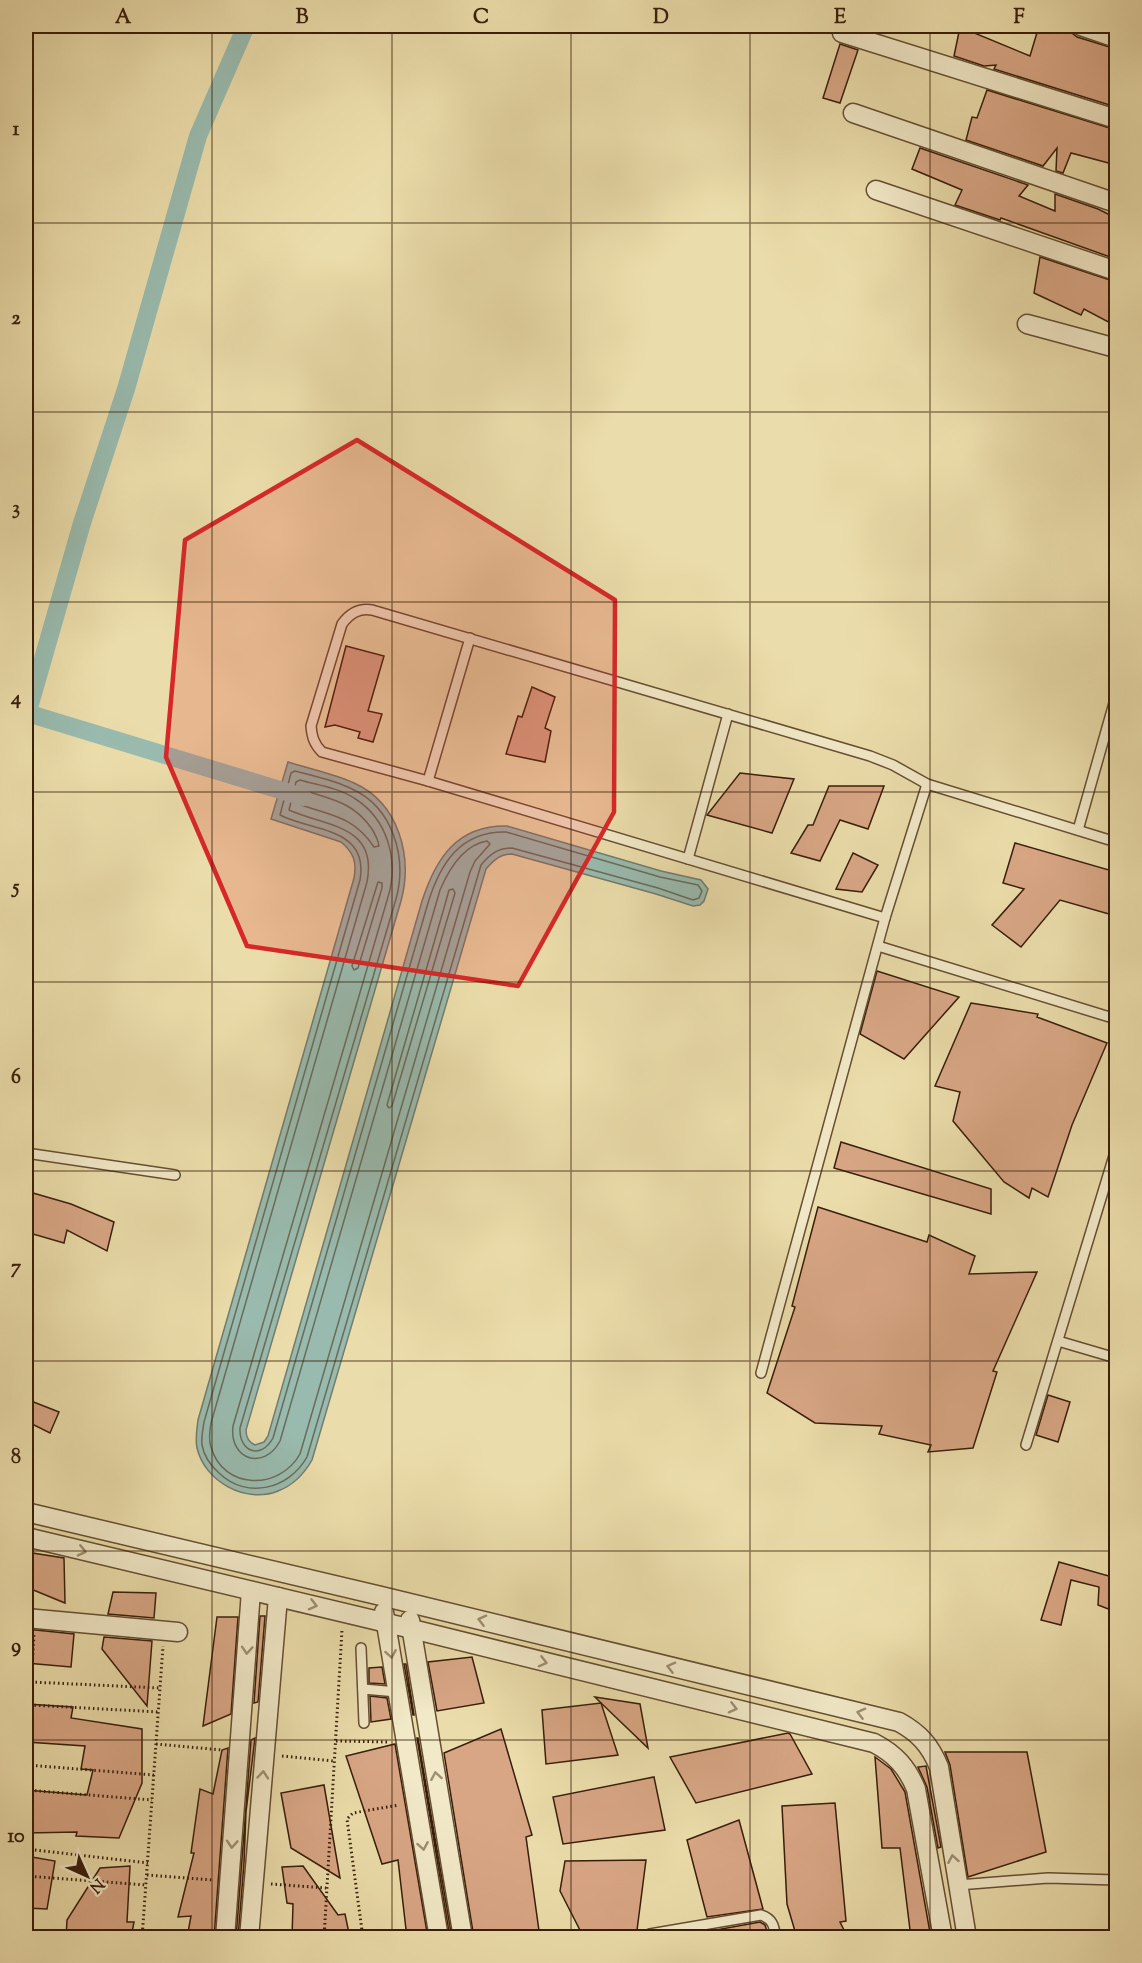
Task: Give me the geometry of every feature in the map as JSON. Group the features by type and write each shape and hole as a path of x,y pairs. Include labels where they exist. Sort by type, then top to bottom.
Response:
{"street":[{"path":"1081,26 1116,38"},
{"path":"842,33 1116,119"},
{"path":"853,113 1116,203"},
{"path":"876,190 1116,271"},
{"path":"1027,324 1116,348"},
{"path":"26,1512 898,1722 912,1729 924,1740 933,1752 939,1767 967,1938"},
{"path":"26,1537 874,1743 900,1761 910,1774 916,1789 943,1938"},
{"path":"225,1938 251,1591"},
{"path":"381,1596 439,1938"},
{"path":"249,1938 278,1597"},
{"path":"407,1602 464,1938"},
{"path":"30,1618 171,1632"}],"lane":[{"path":"885,918 428,781 322,752 312,736 312,719 342,624 348,616 355,612 363,609 372,610 870,756 893,765 927,784 1116,842"},
{"path":"428,781 470,638"},
{"path":"1078,830 1116,696"},
{"path":"688,859 728,714"},
{"path":"761,1372 885,918 927,784"},
{"path":"878,946 1116,1019"},
{"path":"1026,1446 1116,1149"},
{"path":"26,1153 175,1175"},
{"path":"1058,1341 1116,1358"},
{"path":"361,1648 364,1723"},
{"path":"363,1689 398,1692"},
{"path":"958,1885 1048,1878 1116,1880"},
{"path":"643,1938 650,1934 761,1915 771,1921 776,1938"}],"path":[{"path":"26,1776 26,1742 31,1682 30,1618"},
{"path":"324,1938 342,1630"},
{"path":"142,1938 160,1688 171,1632"},
{"path":"31,1682 160,1688"},
{"path":"30,1705 159,1712"},
{"path":"335,1741 406,1742"},
{"path":"156,1744 239,1752"},
{"path":"277,1755 334,1761"},
{"path":"26,1765 154,1775"},
{"path":"26,1790 152,1800"},
{"path":"363,1938 347,1819 353,1813 416,1803"},
{"path":"26,1849 148,1863"},
{"path":"147,1875 229,1881"},
{"path":"26,1876 146,1885"},
{"path":"266,1884 326,1888"},
{"path":"26,1934 58,1938"}],"highlighted area":[{"path":"357,440 615,600 614,812 518,986 247,946 166,757 185,540"}],"water":[{"path":"288,762 330,774 354,783 369,792 392,818 399,833 405,867 401,901 246,1430 248,1439 255,1445 264,1442 268,1436 422,901 442,858 462,838 475,831 507,826 661,871 701,880 708,889 704,901 700,905 693,906 512,854 497,858 486,869 312,1460 289,1486 266,1494 253,1495 228,1487 209,1471 201,1460 197,1448 198,1420 355,872 354,858 341,842 271,819"}],"building":[{"path":"1039,26 1070,26 1072,33 1077,37 1116,49 1116,107 994,69 996,65 984,66 954,56 960,27 1030,56"},
{"path":"840,44 858,50 840,103 823,98"},
{"path":"987,90 1116,130 1116,165 1071,153 1063,173 1056,171 1057,148 1043,166 966,140 972,117 977,118"},
{"path":"920,148 1028,185 1019,196 1055,211 1055,194 1116,218 1116,255 1113,258 1001,218 1000,220 955,205 962,190 912,169"},
{"path":"1040,257 1116,282 1116,326 1084,309 1081,315 1034,293"},
{"path":"346,646 384,656 368,711 382,714 373,742 358,738 360,732 335,725 325,727"},
{"path":"532,687 555,697 545,728 551,731 545,762 506,754 518,716 522,717"},
{"path":"740,773 794,779 772,833 707,815"},
{"path":"829,786 884,786 868,829 840,820 820,861 791,853 808,825 813,825"},
{"path":"1015,843 1116,872 1116,916 1060,900 1021,947 992,925 1024,889 1003,883"},
{"path":"853,853 878,865 862,892 836,889"},
{"path":"877,971 959,997 904,1059 860,1034"},
{"path":"971,1003 1038,1014 1037,1017 1107,1043 1072,1125 1048,1197 1032,1188 1029,1198 1004,1182 953,1121 960,1092 935,1086"},
{"path":"841,1142 991,1189 991,1214 834,1168"},
{"path":"33,1193 71,1204 114,1222 107,1251 67,1230 64,1243 26,1232 26,1214"},
{"path":"818,1207 927,1242 929,1235 975,1256 969,1274 1037,1272 993,1371 997,1372 973,1448 928,1452 931,1445 879,1434 882,1426 815,1423 767,1393 795,1307 792,1306"},
{"path":"1048,1395 1070,1402 1058,1442 1036,1435"},
{"path":"31,1401 59,1412 50,1433 26,1421 26,1412"},
{"path":"26,1552 64,1558 65,1603 26,1587"},
{"path":"1059,1562 1116,1578 1116,1612 1098,1605 1099,1587 1071,1580 1061,1625 1041,1620"},
{"path":"113,1592 156,1593 154,1618 108,1614"},
{"path":"260,1616 265,1616 258,1702 254,1703"},
{"path":"217,1617 238,1617 231,1714 203,1726"},
{"path":"26,1629 74,1634 71,1667 26,1663"},
{"path":"104,1637 152,1641 147,1706 102,1649"},
{"path":"472,1657 484,1703 437,1711 428,1662"},
{"path":"404,1664 406,1664 414,1715 413,1715"},
{"path":"382,1667 385,1684 369,1683 369,1668"},
{"path":"370,1696 387,1698 391,1719 371,1722"},
{"path":"595,1697 640,1704 648,1748 601,1703"},
{"path":"601,1703 618,1755 546,1764 542,1710"},
{"path":"26,1704 73,1707 71,1718 142,1729 142,1783 119,1838 76,1836 77,1832 26,1833 26,1790 87,1795 93,1770 81,1769 85,1746 26,1742"},
{"path":"501,1729 532,1835 526,1837 540,1938 474,1938 444,1753"},
{"path":"788,1733 812,1774 696,1803 670,1757"},
{"path":"255,1738 246,1812 238,1938 236,1938 251,1740"},
{"path":"418,1738 452,1938 450,1938"},
{"path":"395,1744 428,1938 407,1938 398,1860 382,1864 346,1756"},
{"path":"228,1748 214,1938 187,1938 191,1916 178,1917 194,1853 191,1853 200,1789 213,1794 222,1750"},
{"path":"945,1752 1027,1752 1046,1852 968,1877 950,1765"},
{"path":"875,1757 891,1769 905,1792 931,1938 911,1938 900,1848 882,1848"},
{"path":"926,1766 941,1847 938,1848 927,1787 918,1767"},
{"path":"654,1777 665,1830 563,1844 553,1797"},
{"path":"324,1785 340,1878 291,1848 281,1793"},
{"path":"835,1803 846,1921 840,1922 848,1938 797,1938 787,1904 782,1806"},
{"path":"739,1820 763,1909 707,1917 687,1840"},
{"path":"26,1856 55,1861 47,1909 26,1908"},
{"path":"646,1860 636,1938 584,1938 560,1891 565,1861"},
{"path":"130,1866 127,1922 134,1922 131,1938 66,1938 67,1920 100,1868"},
{"path":"303,1866 338,1915 345,1914 350,1938 292,1938 293,1904 287,1903 282,1867"},
{"path":"760,1922 765,1925 769,1938 712,1938 710,1931"}],"waterway":[{"path":"26,718 82,523 126,389 198,136 246,26"},
{"path":"27,713 303,797"}]}
